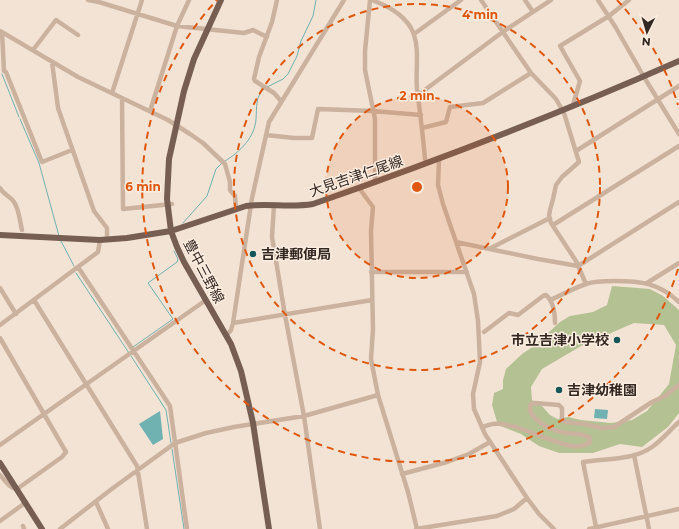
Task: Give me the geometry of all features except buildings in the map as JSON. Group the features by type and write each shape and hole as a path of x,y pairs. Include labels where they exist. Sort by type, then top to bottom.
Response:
{"main road":[{"name":"豊中三野線","path":"221,0 207,29 188,77 176,124 168,167 167,192 170,204 171,231 184,262 226,336 237,357 241,370 253,423 270,529"},
{"name":"大見吉津仁尾線","path":"0,235 104,240 171,231 236,208 251,205 296,206 312,204 439,160 644,77 679,61"},
{"path":"0,463 42,529"}],"street":[{"path":"88,0 177,26 244,34 253,30 267,37"},
{"path":"112,93 142,0"},
{"path":"150,111 177,26 189,0"},
{"path":"277,0 272,22 259,57 254,79 274,93 281,101"},
{"path":"226,336 234,323 241,265 251,205 269,122 344,0"},
{"path":"375,183 376,131 365,70 364,51 372,0 395,10 406,21 414,34 416,44 416,73 425,159"},
{"path":"414,34 461,0"},
{"path":"480,0 504,31 531,73 556,99 562,110 579,162 557,182 550,210 550,218 578,266 586,284"},
{"path":"525,0 533,12"},
{"path":"418,95 504,31 551,0"},
{"path":"598,0 679,134"},
{"path":"573,105 580,81 560,46 609,16 629,0"},
{"path":"33,50 56,20 78,35"},
{"path":"1,31 78,77 176,124 203,143 225,164 230,182 230,190 235,196 236,208"},
{"path":"1,31 2,71 6,72 42,162 72,150"},
{"path":"0,325 98,252 104,240 107,228 94,211 58,108 52,62"},
{"path":"422,128 446,122 450,107 483,103 531,73"},
{"path":"576,151 679,86"},
{"path":"122,98 123,209 170,204"},
{"path":"266,135 312,138 318,109 421,114"},
{"path":"553,225 679,146"},
{"path":"439,160 438,185 443,204 474,294 478,321 481,352 479,372 473,394 474,409 490,442 527,498 539,514 554,529"},
{"path":"359,188 373,207 371,231 373,329 371,359 378,395 417,529 497,516 514,509 527,498"},
{"path":"1,190 15,204 22,230"},
{"path":"456,242 578,266 679,202"},
{"path":"274,205 272,237 304,416 320,529"},
{"path":"489,249 550,218"},
{"path":"647,283 679,263"},
{"path":"78,267 170,406 187,529"},
{"path":"371,272 467,272"},
{"path":"550,300 586,284 619,281 647,283 670,293 679,302"},
{"path":"0,288 16,314"},
{"path":"484,332 509,313 518,315 546,295 555,312 555,323"},
{"path":"34,300 87,384 138,470 147,529"},
{"path":"0,446 206,300"},
{"path":"234,323 372,300"},
{"path":"0,338 66,454 17,489 10,486 0,475"},
{"path":"482,428 492,424 506,424 550,440 576,446 584,445 590,442 590,438 558,431 543,425 530,413 529,408 531,404 559,405 562,408 562,418 565,422 608,428 619,425 644,407 665,396 679,385"},
{"path":"60,529 175,443 206,433 253,423 304,416 378,395"},
{"path":"596,527 583,462 625,457 652,448 679,424"},
{"path":"402,474 447,462 468,454 490,442"},
{"path":"634,455 649,529"},
{"path":"96,502 108,529"},
{"path":"0,521 26,503"},
{"path":"589,529 679,509"}],"green space":[{"path":"612,286 650,289 663,296 679,310 679,413 668,427 642,447 620,444 593,453 559,453 539,446 521,434 498,425 492,405 494,393 503,389 503,380 506,369 560,322 570,316 593,312 607,305","holes":["634,323 664,325 676,345 669,384 647,411 632,420 611,423 568,417 557,419 550,415 542,406 532,400 531,387 542,369 593,339 605,337"]}],"water":[{"path":"595,409 608,410 607,419 594,418"},
{"path":"160,411 163,439 153,445 139,424"}],"waterway":[{"path":"267,87 283,79 288,74 313,16 316,0"},
{"path":"2,74 19,117"},
{"path":"225,161 241,149 250,138 255,126 259,95 264,89"},
{"path":"20,119 39,163 59,236"},
{"path":"183,223 207,196 216,169 222,163"},
{"path":"61,241 74,266"},
{"path":"133,347 173,319 148,283 177,262 178,259 174,251"},
{"path":"76,273 129,353"},
{"path":"131,356 166,410 171,443"},
{"path":"172,449 184,529"}],"place":[{"name":"吉津郵便局","path":"253,254"},
{"name":"市立吉津小学校","path":"617,340"},
{"name":"吉津幼稚園","path":"559,390"}]}
